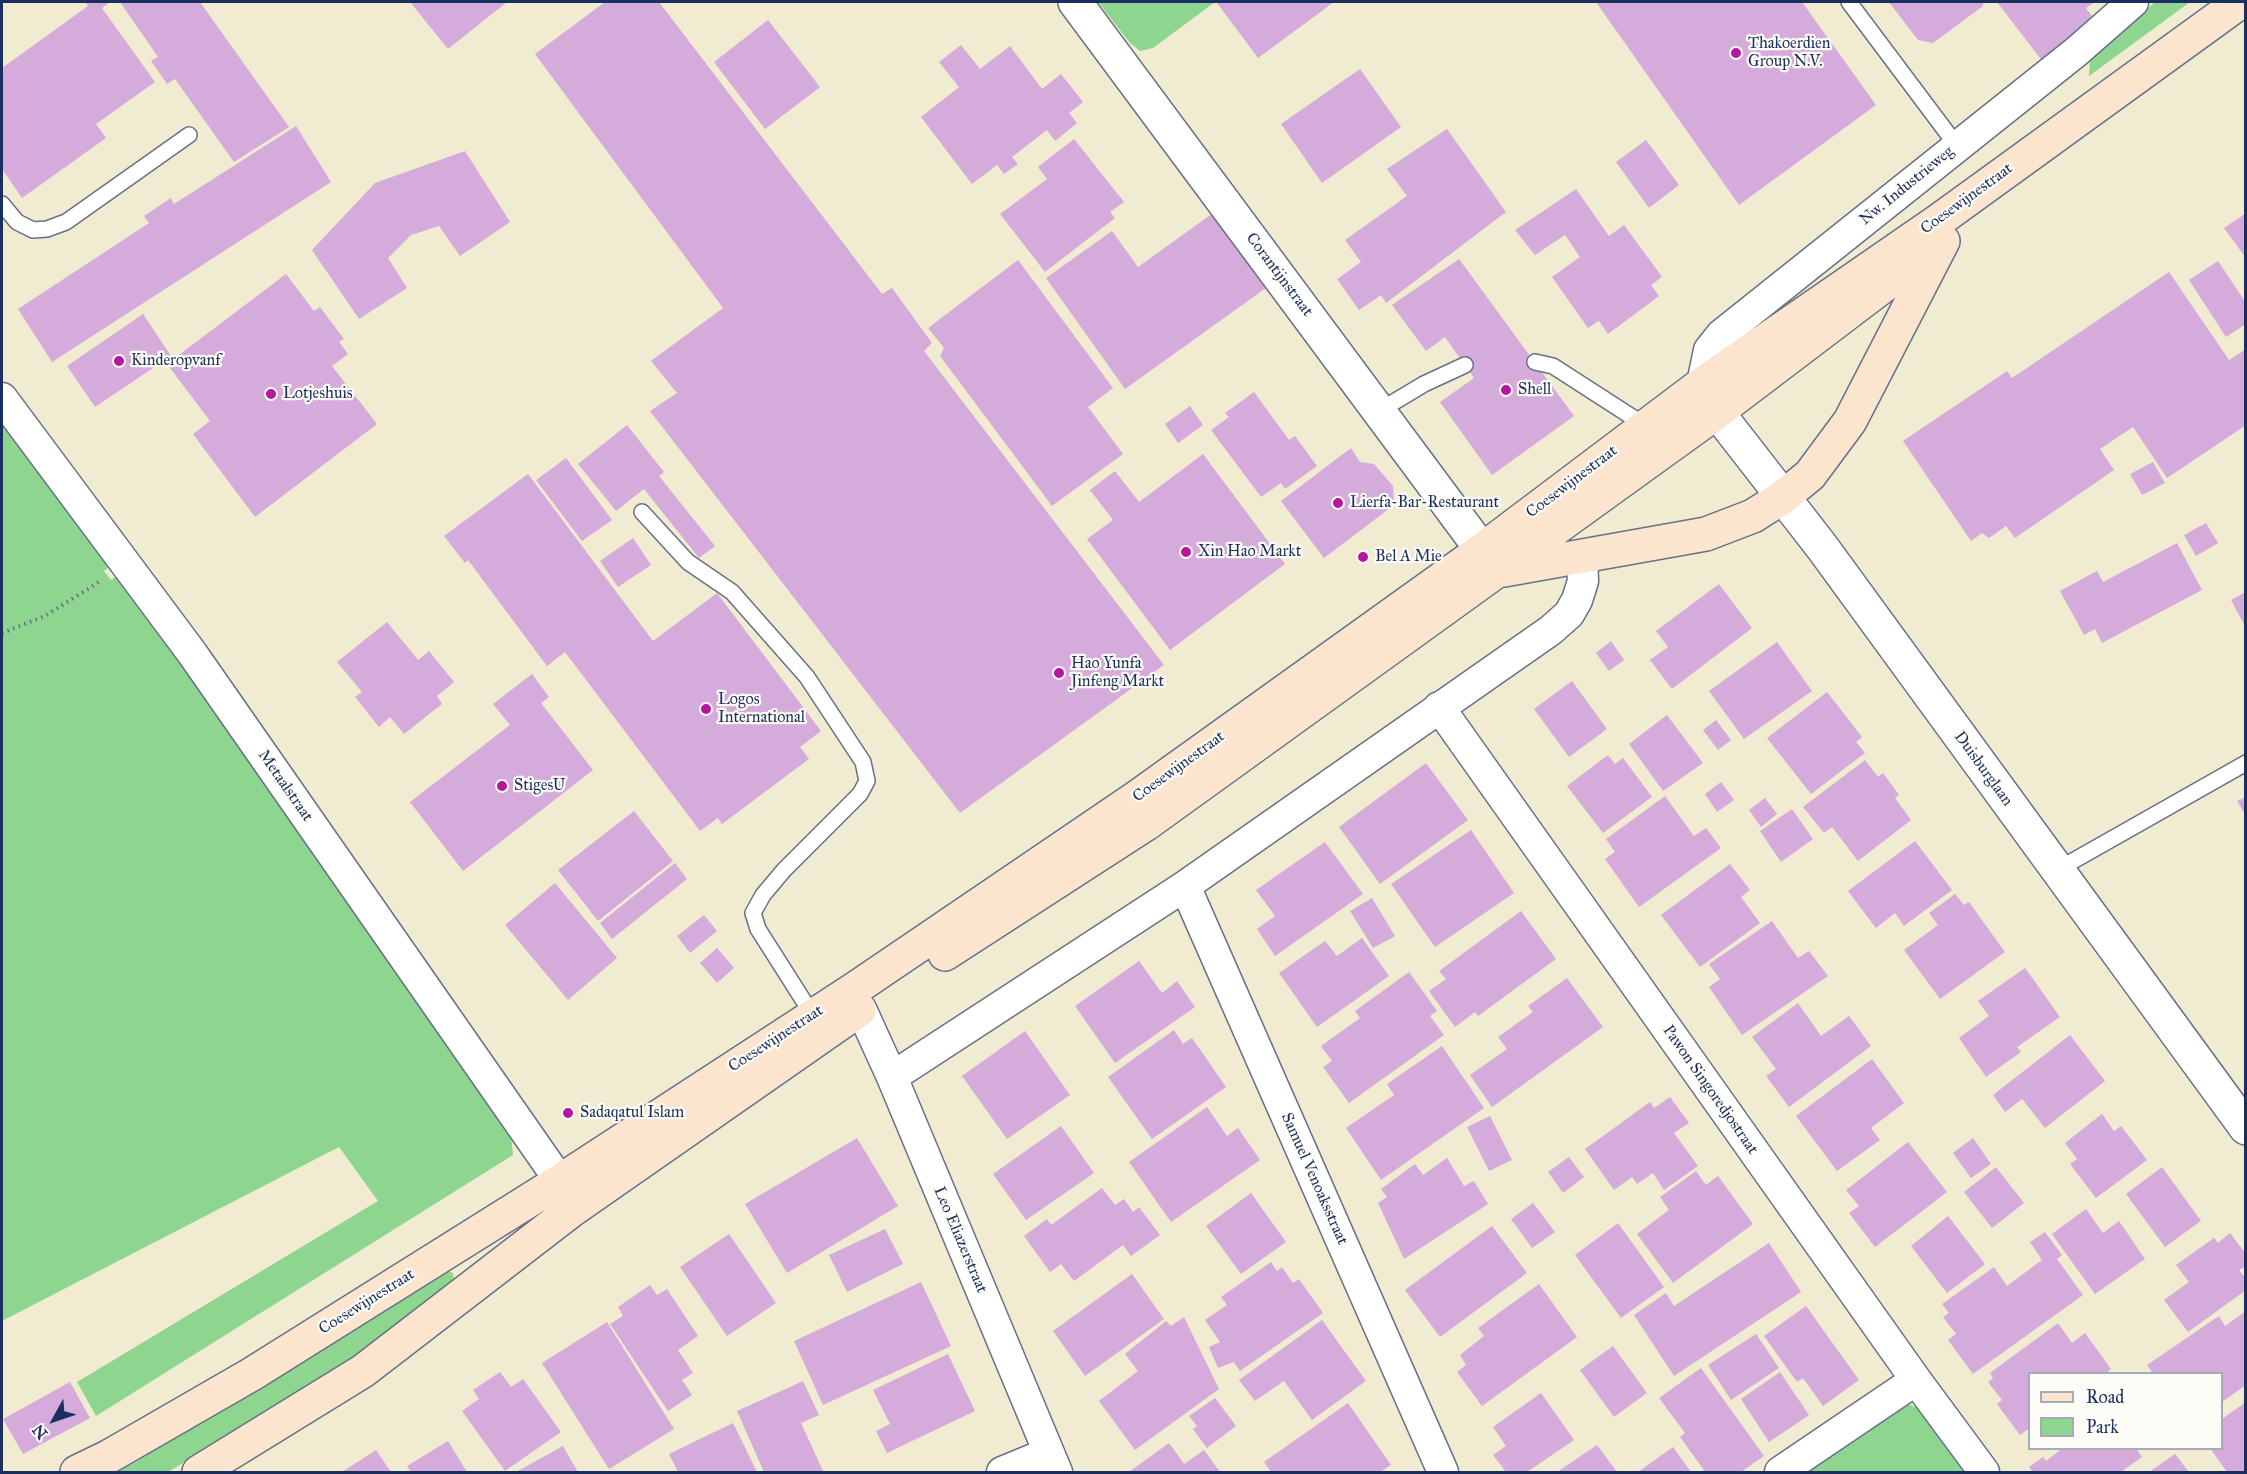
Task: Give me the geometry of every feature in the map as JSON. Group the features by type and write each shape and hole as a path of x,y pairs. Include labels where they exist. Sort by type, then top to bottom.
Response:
{"main road":[{"name":"Coesewijnestraat","path":"199,1473 363,1371 572,1210 861,1009 1146,824 1489,560 1646,426 1702,384 1938,220 2240,2"},
{"name":"Coesewijnestraat","path":"77,1473 252,1374 560,1181 855,988 1489,560 1718,412 1942,241 2246,23"},
{"path":"1489,560 1582,556 1707,534 1753,516 1783,497 1810,475 1850,421 1942,241"}],"street":[{"name":"Corantijnstraat","path":"1075,2 1489,560"},
{"name":"Nw. Industrieweg","path":"1702,384 1709,350 1721,335 2076,52 2133,2"},
{"name":"Metaalstraat","path":"2,398 192,653 560,1181"},
{"name":"Duisburglaan","path":"1718,412 1783,497 2246,1128"},
{"path":"892,1077 1185,886 1551,630 1569,614 1577,600 1583,581 1582,556"},
{"name":"Pawon Singoredjostraat","path":"1439,707 1984,1473"},
{"name":"Samuel Venoaksstraat","path":"1185,886 1443,1473"},
{"name":"Leo Eliazerstraat","path":"861,1009 892,1077 1052,1463"},
{"path":"1779,1473 1916,1380"},
{"path":"1002,1473 1052,1463"}],"lane":[{"path":"1849,2 1957,146"},
{"path":"2,204 17,222 33,230 47,229 66,222 189,135"},
{"path":"1535,362 1553,366 1646,426"},
{"path":"1379,411 1424,384 1465,365"},
{"path":"642,512 688,562 732,592 807,677 863,762 867,781 860,795 784,870 763,895 753,913 758,929 812,1014"},
{"path":"2057,870 2246,763"}],"path":[{"path":"2,633 45,616 126,566"}],"green space":[{"path":"1098,2 1215,2 1153,48 1140,51 1130,43"},
{"path":"2155,2 2190,2 2089,76 2090,59"},
{"path":"2,416 113,564 104,571 111,580 121,573 511,1136 513,1155 96,1416 77,1382 378,1201 339,1147 2,1321"},
{"path":"445,1270 453,1273 454,1280 414,1315 296,1396 168,1472 116,1472 134,1463"},
{"path":"1907,1403 1917,1408 1964,1472 1804,1472"}],"building":[{"path":"85,2 110,2 102,8 155,82 96,124 106,138 22,198 2,169 2,68 88,6"},
{"path":"120,2 200,2 289,127 234,162 175,79 167,84 151,61 158,57"},
{"path":"410,2 507,2 448,49"},
{"path":"605,2 659,2 882,294 892,288 932,343 924,351 1164,665 960,813 650,411 677,393 651,361 723,308 535,54"},
{"path":"1334,2 1258,58 1217,3"},
{"name":"Thakoerdien Group N.V.","path":"1596,2 1802,2 1876,105 1739,205"},
{"path":"1889,2 1983,2 1983,6 1933,43 1918,40"},
{"path":"1997,2 2092,2 2086,8 2096,22 2043,62"},
{"path":"768,20 820,87 765,129 714,62"},
{"path":"961,45 980,69 1010,46 1042,89 1061,74 1083,102 1069,113 1077,123 1055,141 1047,130 1012,157 1018,164 1004,174 997,165 972,184 921,117 959,87 939,62"},
{"path":"1360,69 1401,127 1322,183 1281,124"},
{"path":"296,126 331,182 52,362 18,309 149,223 144,216 171,198 174,204"},
{"path":"1447,129 1506,212 1386,303 1381,295 1359,310 1337,279 1361,262 1345,240 1407,196 1387,169"},
{"path":"1074,139 1124,202 1110,212 1115,218 1045,272 1000,214 1047,179 1038,167"},
{"path":"1646,140 1679,185 1649,208 1616,162"},
{"path":"465,151 510,222 460,256 439,226 411,235 388,258 407,288 359,319 312,250 375,183"},
{"path":"1576,189 1609,236 1624,225 1662,277 1651,285 1659,296 1608,334 1599,321 1588,328 1552,277 1580,257 1565,235 1535,255 1515,230"},
{"path":"1213,213 1266,288 1125,389 1046,278 1112,231 1138,267"},
{"path":"2246,213 2246,258 2224,228"},
{"name":"Shell","path":"1459,259 1574,416 1492,475 1440,402 1474,378 1445,337 1426,351 1392,305"},
{"path":"1018,260 1113,388 1088,407 1123,454 1052,506 940,356 944,348 928,328"},
{"path":"2218,261 2246,303 2246,324 2226,337 2189,280"},
{"path":"2169,272 2229,360 2246,349 2246,425 2167,478 2133,427 2100,449 2114,470 2015,538 2006,526 1989,538 1982,533 1971,541 1903,441 2007,371 2012,378"},
{"name":"Lotjeshuis","path":"286,274 314,311 320,307 344,339 339,342 348,354 332,366 377,424 255,517 193,434 210,421 167,364"},
{"name":"Kinderopvanf","path":"143,314 171,356 95,407 67,366"},
{"path":"1254,392 1289,440 1295,436 1317,466 1285,489 1281,483 1261,497 1211,430 1229,417 1225,413"},
{"path":"1190,406 1203,425 1178,443 1165,424"},
{"path":"627,425 664,472 659,476 715,546 699,558 644,489 616,511 578,464"},
{"name":"Lierfa-Bar-Restaurant","path":"1351,448 1360,462 1374,464 1393,486 1394,505 1324,558 1281,501"},
{"name":"Xin Hao Markt","path":"1203,454 1285,564 1170,650 1087,539 1113,520 1090,490 1115,471 1139,502"},
{"path":"566,458 612,520 582,541 536,480"},
{"path":"2153,462 2165,483 2142,495 2130,474"},
{"path":"528,474 653,641 717,593 821,731 800,747 809,759 722,824 718,818 700,831 565,652 547,666 468,560 465,563 444,536"},
{"path":"2206,523 2218,543 2196,556 2184,535"},
{"path":"633,538 651,565 618,587 600,561"},
{"path":"2177,543 2202,590 2102,643 2095,629 2084,635 2060,591 2097,571 2103,582"},
{"path":"1719,584 1752,628 1672,689 1650,660 1668,647 1656,631"},
{"path":"2246,592 2246,628 2231,600"},
{"path":"387,622 418,660 429,651 454,682 437,696 442,704 404,734 390,717 379,727 355,697 362,692 337,662"},
{"path":"1611,641 1624,660 1609,671 1596,653"},
{"path":"1777,642 1812,691 1744,739 1709,691"},
{"name":"StigesU","path":"532,674 549,697 541,703 593,770 463,871 410,802 510,725 493,704"},
{"path":"1572,681 1607,729 1569,757 1534,709"},
{"path":"1827,692 1862,737 1856,742 1865,753 1811,794 1767,738"},
{"path":"1667,715 1703,763 1663,791 1629,744"},
{"path":"1716,720 1731,740 1718,750 1703,730"},
{"path":"1608,755 1615,764 1623,758 1652,797 1603,833 1567,786"},
{"path":"1865,760 1878,777 1883,773 1899,795 1895,798 1911,820 1858,861 1832,827 1824,833 1803,807"},
{"path":"1426,763 1468,820 1380,884 1339,827"},
{"path":"1721,782 1734,800 1717,812 1705,794"},
{"path":"1665,796 1694,836 1706,828 1721,848 1639,907 1605,859 1615,852 1606,839"},
{"path":"2246,797 2246,816 2237,801"},
{"path":"1765,798 1777,814 1761,827 1749,810"},
{"path":"1792,809 1813,839 1781,862 1760,831"},
{"path":"634,811 673,861 598,921 558,870"},
{"path":"1471,830 1514,893 1435,947 1391,884"},
{"path":"1915,841 1952,890 1904,926 1895,913 1876,928 1848,891"},
{"path":"1325,842 1363,894 1275,956 1257,929 1275,916 1256,890"},
{"path":"675,863 687,879 612,939 600,923"},
{"path":"1730,864 1750,890 1741,897 1760,923 1700,967 1661,915"},
{"path":"555,883 617,958 568,1000 505,925"},
{"path":"1955,894 1964,905 1969,902 2005,952 1940,999 1904,950 1938,925 1929,913"},
{"path":"1372,898 1395,936 1373,948 1350,911"},
{"path":"1521,911 1556,959 1478,1016 1475,1012 1455,1027 1429,991 1446,979 1439,971"},
{"path":"704,915 717,931 690,953 677,936"},
{"path":"1772,921 1798,958 1809,951 1828,976 1742,1035 1709,987 1720,979 1709,964"},
{"path":"1362,938 1389,976 1317,1027 1279,973 1325,941 1337,956"},
{"path":"717,948 734,968 717,983 700,963"},
{"path":"1139,961 1162,993 1177,981 1195,1007 1115,1063 1075,1006"},
{"path":"2025,968 2060,1017 2017,1047 2021,1052 1986,1077 1959,1038 1989,1016 1978,1001"},
{"path":"1409,972 1437,1011 1430,1016 1444,1035 1349,1103 1323,1067 1332,1061 1321,1046 1360,1018 1355,1011"},
{"path":"1567,978 1603,1027 1492,1107 1470,1075 1507,1049 1498,1037 1533,1012 1528,1006"},
{"path":"1798,1003 1821,1036 1849,1016 1871,1046 1789,1107 1766,1076 1776,1069 1752,1037"},
{"path":"1174,1030 1183,1044 1192,1038 1226,1087 1152,1139 1108,1077"},
{"path":"1025,1031 1070,1095 1007,1139 962,1076"},
{"path":"2070,1035 2105,1081 2045,1128 2022,1099 2005,1112 1993,1095"},
{"path":"1442,1046 1484,1108 1381,1180 1346,1128 1394,1095 1387,1084"},
{"path":"1872,1059 1904,1103 1871,1128 1880,1140 1837,1171 1796,1116"},
{"path":"1670,1097 1689,1123 1674,1133 1698,1166 1664,1190 1653,1173 1637,1184 1632,1177 1614,1190 1585,1149 1650,1102 1654,1108"},
{"path":"1207,1107 1227,1136 1238,1128 1260,1160 1171,1222 1129,1162"},
{"path":"2102,1114 2114,1131 2121,1126 2147,1160 2096,1198 2070,1164 2077,1159 2065,1143"},
{"path":"1490,1116 1512,1160 1489,1171 1467,1127"},
{"path":"1061,1126 1094,1173 1026,1220 993,1174"},
{"path":"857,1138 898,1206 787,1273 745,1204"},
{"path":"1973,1138 1991,1164 1971,1178 1953,1153"},
{"path":"1908,1142 1947,1192 1875,1247 1849,1213 1859,1206 1846,1190"},
{"path":"1569,1157 1584,1177 1563,1193 1548,1172"},
{"path":"1447,1158 1464,1186 1474,1181 1488,1204 1404,1259 1378,1203 1387,1197 1381,1189 1415,1164 1423,1175"},
{"path":"1996,1167 2024,1203 1992,1228 1964,1192"},
{"path":"2162,1167 2201,1221 2165,1247 2126,1194"},
{"path":"1696,1171 1706,1185 1718,1176 1753,1224 1673,1283 1637,1234 1669,1210 1660,1197"},
{"path":"1102,1188 1115,1205 1124,1199 1133,1212 1139,1207 1160,1235 1131,1256 1123,1245 1074,1281 1061,1264 1050,1272 1024,1236 1047,1219 1051,1225"},
{"path":"1251,1193 1286,1242 1241,1274 1206,1226"},
{"path":"1533,1203 1555,1232 1532,1248 1511,1219"},
{"path":"2086,1209 2103,1233 2119,1221 2145,1259 2095,1294 2052,1234"},
{"path":"1948,1216 1985,1264 1947,1293 1911,1246"},
{"path":"1618,1223 1664,1287 1621,1318 1575,1255"},
{"path":"1492,1226 1527,1273 1440,1337 1405,1290"},
{"path":"885,1229 903,1264 847,1292 829,1255"},
{"path":"2045,1232 2062,1255 2057,1259 2083,1295 1973,1374 1948,1340 1956,1334 1943,1317 1949,1313 1942,1304 1994,1267 2007,1286 2042,1260 2030,1242"},
{"path":"2230,1233 2246,1254 2246,1266 2239,1270 2246,1279 2246,1290 2188,1332 2164,1300 2189,1282 2176,1265 2214,1238 2218,1243"},
{"path":"729,1234 776,1303 727,1336 680,1267"},
{"path":"1769,1243 1801,1292 1674,1376 1634,1315 1666,1293 1674,1306"},
{"path":"1271,1262 1277,1271 1282,1267 1293,1283 1299,1279 1323,1313 1240,1371 1234,1362 1218,1368 1209,1347 1220,1342 1205,1320 1227,1305 1221,1297"},
{"path":"1132,1274 1164,1319 1085,1376 1053,1331"},
{"path":"921,1282 951,1346 823,1405 794,1341"},
{"path":"1539,1284 1577,1337 1482,1406 1457,1372 1466,1365 1460,1355 1484,1336 1478,1328"},
{"path":"650,1285 657,1295 667,1289 698,1336 678,1350 693,1373 682,1380 692,1395 668,1411 610,1324 623,1316 618,1307"},
{"path":"1806,1306 1859,1380 1823,1406 1803,1378 1797,1382 1764,1336"},
{"path":"2246,1311 2246,1385 2223,1401 2223,1372 2152,1372 2147,1365 2219,1316 2225,1326"},
{"path":"1184,1317 1219,1389 1135,1450 1099,1401 1138,1371 1125,1354 1166,1321 1171,1326"},
{"path":"1322,1320 1366,1381 1312,1420 1284,1381 1255,1401 1239,1380"},
{"path":"607,1322 674,1429 609,1469 542,1363"},
{"path":"2058,1323 2072,1343 2085,1333 2111,1369 2107,1372 2028,1372 2028,1429 2020,1435 1997,1404 2002,1400 1988,1382 1993,1378 1990,1373"},
{"path":"1756,1334 1779,1368 1731,1400 1708,1365"},
{"path":"1613,1346 1647,1393 1614,1417 1580,1370"},
{"path":"948,1354 975,1411 887,1453 876,1431 890,1424 873,1390"},
{"path":"1701,1368 1764,1456 1741,1472 1702,1472 1704,1470 1680,1437 1685,1433 1659,1398"},
{"path":"500,1372 511,1387 523,1379 561,1432 505,1471 462,1411 479,1399 473,1390"},
{"path":"1780,1372 1809,1415 1769,1442 1741,1399"},
{"path":"803,1381 819,1415 801,1423 823,1471 764,1472 737,1411"},
{"path":"70,1382 90,1418 23,1454 3,1419"},
{"path":"1541,1393 1574,1440 1527,1472 1506,1472 1493,1455 1506,1446 1493,1427"},
{"path":"1215,1398 1236,1426 1207,1448 1193,1429 1197,1426 1189,1416"},
{"path":"2246,1402 2246,1472 2227,1472 2211,1450 2223,1450 2223,1418"},
{"path":"1348,1403 1391,1465 1380,1472 1271,1472 1264,1462"},
{"path":"733,1423 757,1472 678,1472 669,1454"},
{"path":"448,1441 467,1472 411,1472 407,1466"},
{"path":"1169,1443 1184,1464 1204,1450 1220,1472 1129,1472"},
{"path":"1597,1445 1617,1472 1557,1472"},
{"path":"563,1446 578,1472 516,1472"},
{"path":"1673,1447 1691,1472 1638,1472"},
{"path":"376,1450 391,1472 342,1472"},
{"path":"2060,1450 2137,1450 2142,1457 2121,1472 2033,1472 2029,1467 2043,1457 2046,1461"},
{"path":"2175,1454 2189,1472 2149,1472"}],"place":[{"name":"Thakoerdien Group N.V.","path":"1736,53"},
{"name":"Kinderopvanf","path":"119,361"},
{"name":"Shell","path":"1506,390"},
{"name":"Lotjeshuis","path":"271,394"},
{"name":"Lierfa-Bar-Restaurant","path":"1338,503"},
{"name":"Xin Hao Markt","path":"1186,552"},
{"name":"Bel A Mie","path":"1363,557"},
{"name":"Hao Yunfa Jinfeng Markt","path":"1059,673"},
{"name":"Logos International","path":"706,709"},
{"name":"StigesU","path":"502,786"},
{"name":"Sadaqatul Islam","path":"568,1113"}]}
